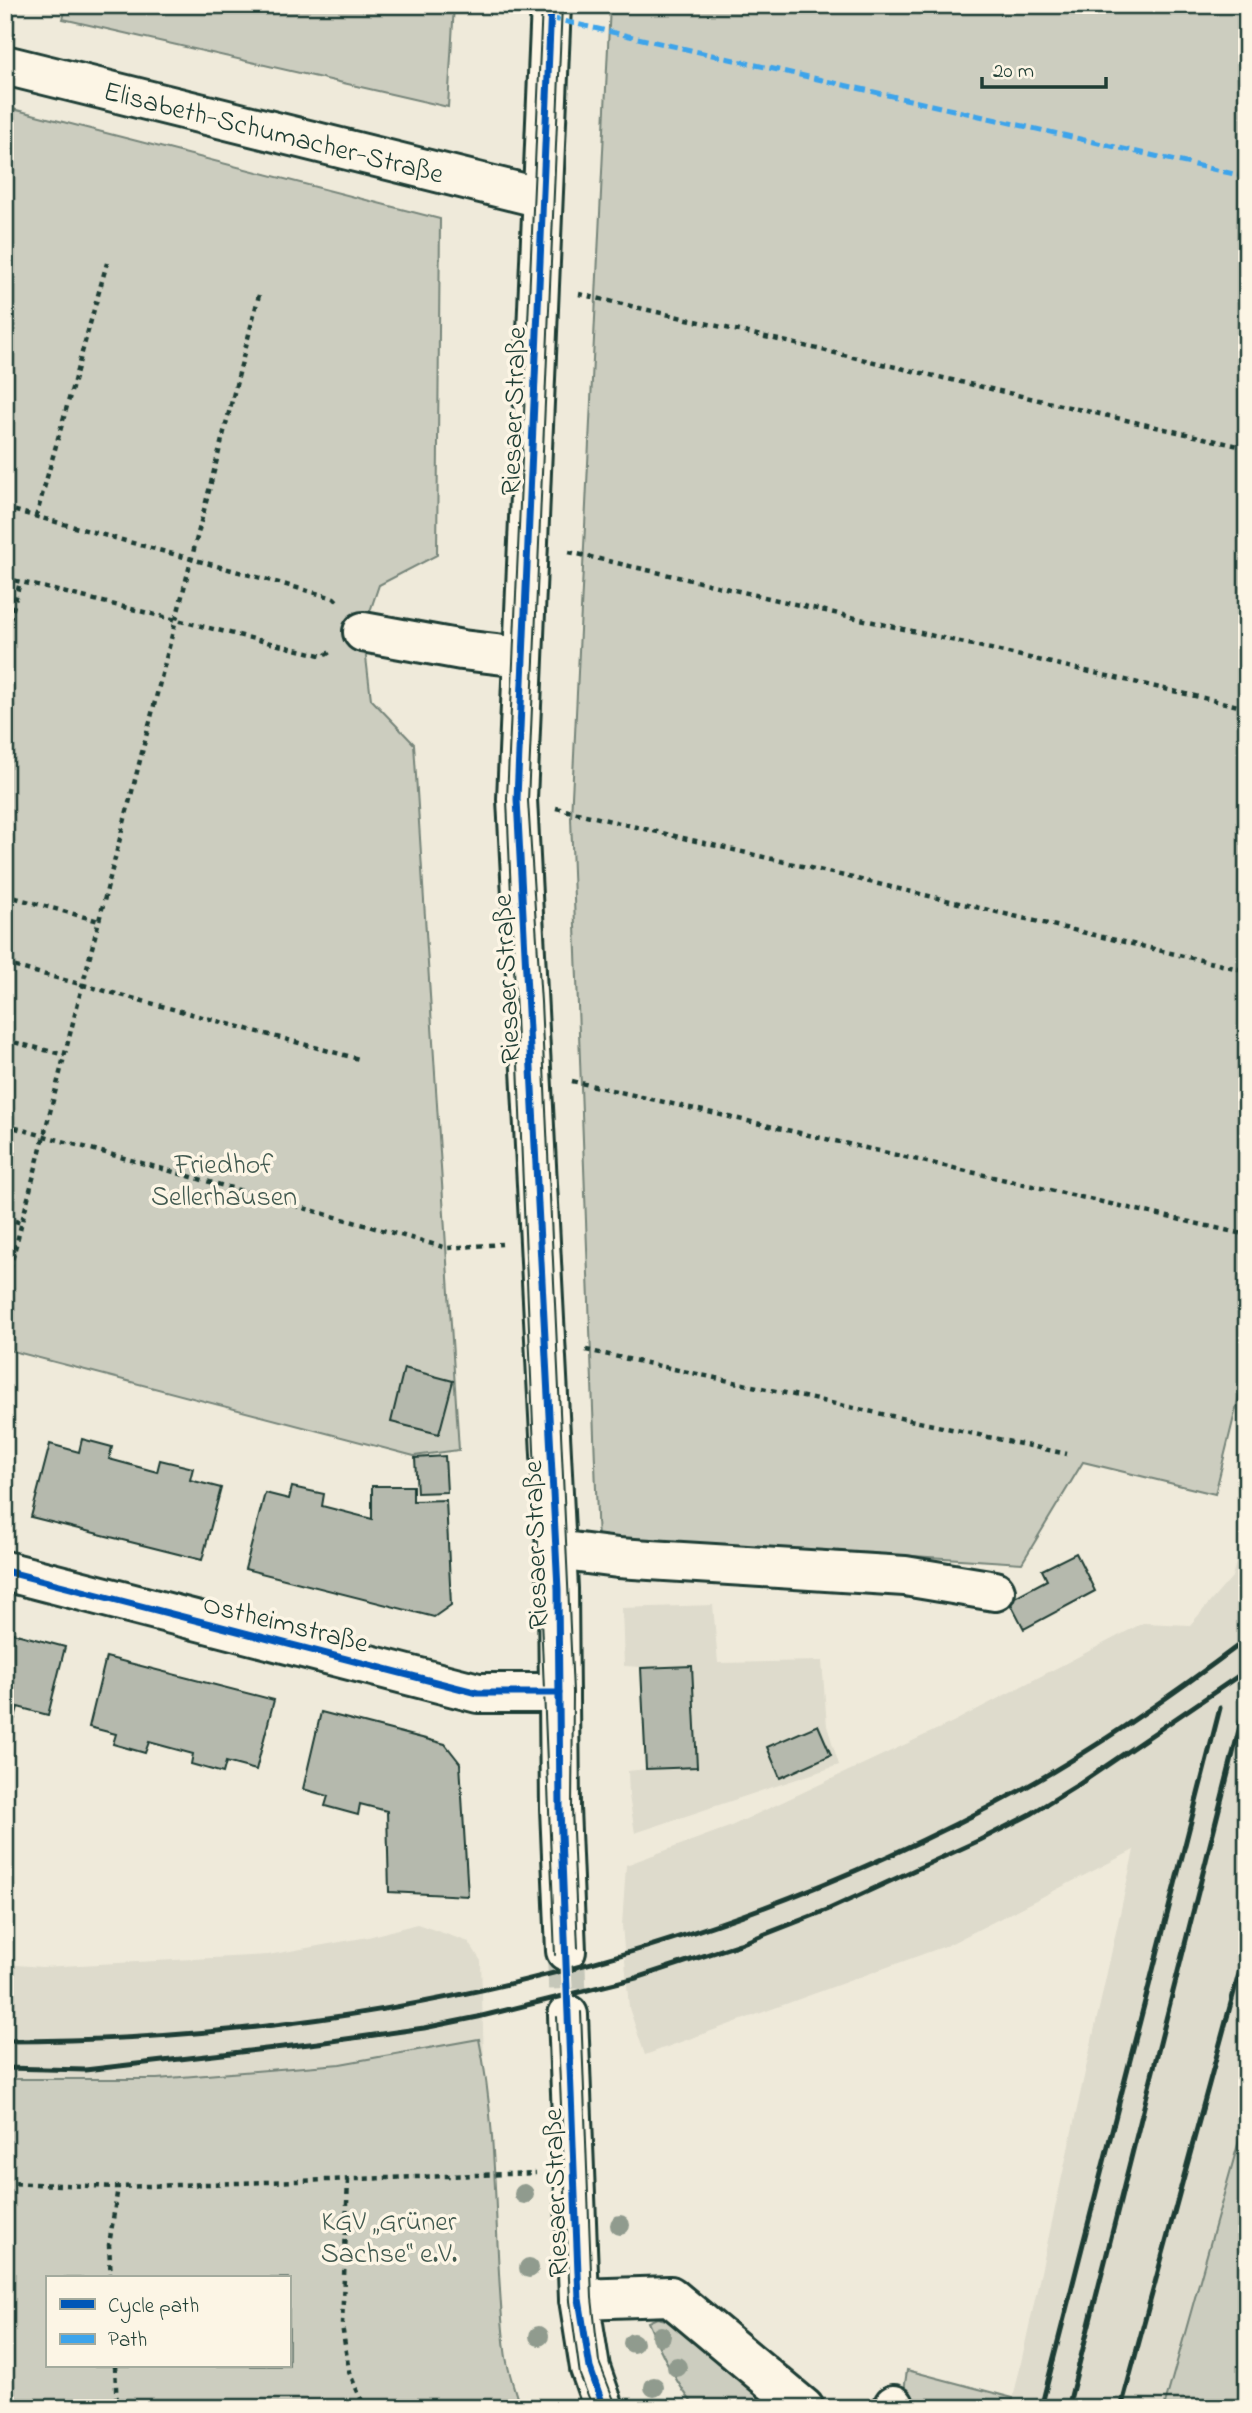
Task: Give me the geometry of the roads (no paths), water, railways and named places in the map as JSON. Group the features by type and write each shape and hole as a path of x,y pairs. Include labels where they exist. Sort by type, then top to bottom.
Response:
{"main road":[{"name":"Riesaer Straße","path":"551,5 517,799 556,1550 560,1808 566,1951"},
{"name":"Elisabeth-Schumacher-Straße","path":"5,65 542,198"},
{"path":"363,632 462,650 521,657"},
{"path":"556,1550 618,1558 905,1576 995,1591"},
{"name":"Ostheimstraße","path":"5,1571 478,1693 559,1693"},
{"name":"Riesaer Straße","path":"568,2015 579,2299 590,2368 604,2408"},
{"path":"579,2299 670,2296 804,2408"}],"tunnel":[{"path":"566,1951 568,2015"}],"tram line":[{"path":"542,5 507,799 555,1955"},
{"path":"562,5 528,801 541,1002 573,1692 572,1808 578,1948"},
{"path":"581,2012 592,2298 599,2362 617,2408"},
{"path":"557,2017 570,2301 580,2375 593,2408"}],"railway":[{"path":"1243,1623 1247,1609"},
{"path":"5,2041 137,2037 268,2026 399,2006 528,1979 655,1944 780,1901 901,1850 1019,1791 1136,1719 1247,1639"},
{"path":"5,2068 85,2070 424,2028 636,1978 740,1944 827,1910 980,1840 1031,1814 1078,1785 1247,1670"},
{"path":"1068,2408 1247,1698"},
{"path":"1041,2408 1220,1708"},
{"path":"1121,2408 1247,1944"}],"park label":[{"name":"Friedhof Sellerhausen","path":"224,1179"},
{"name":"KGV „Grüner Sachse“ e.V.","path":"389,2236"}]}
